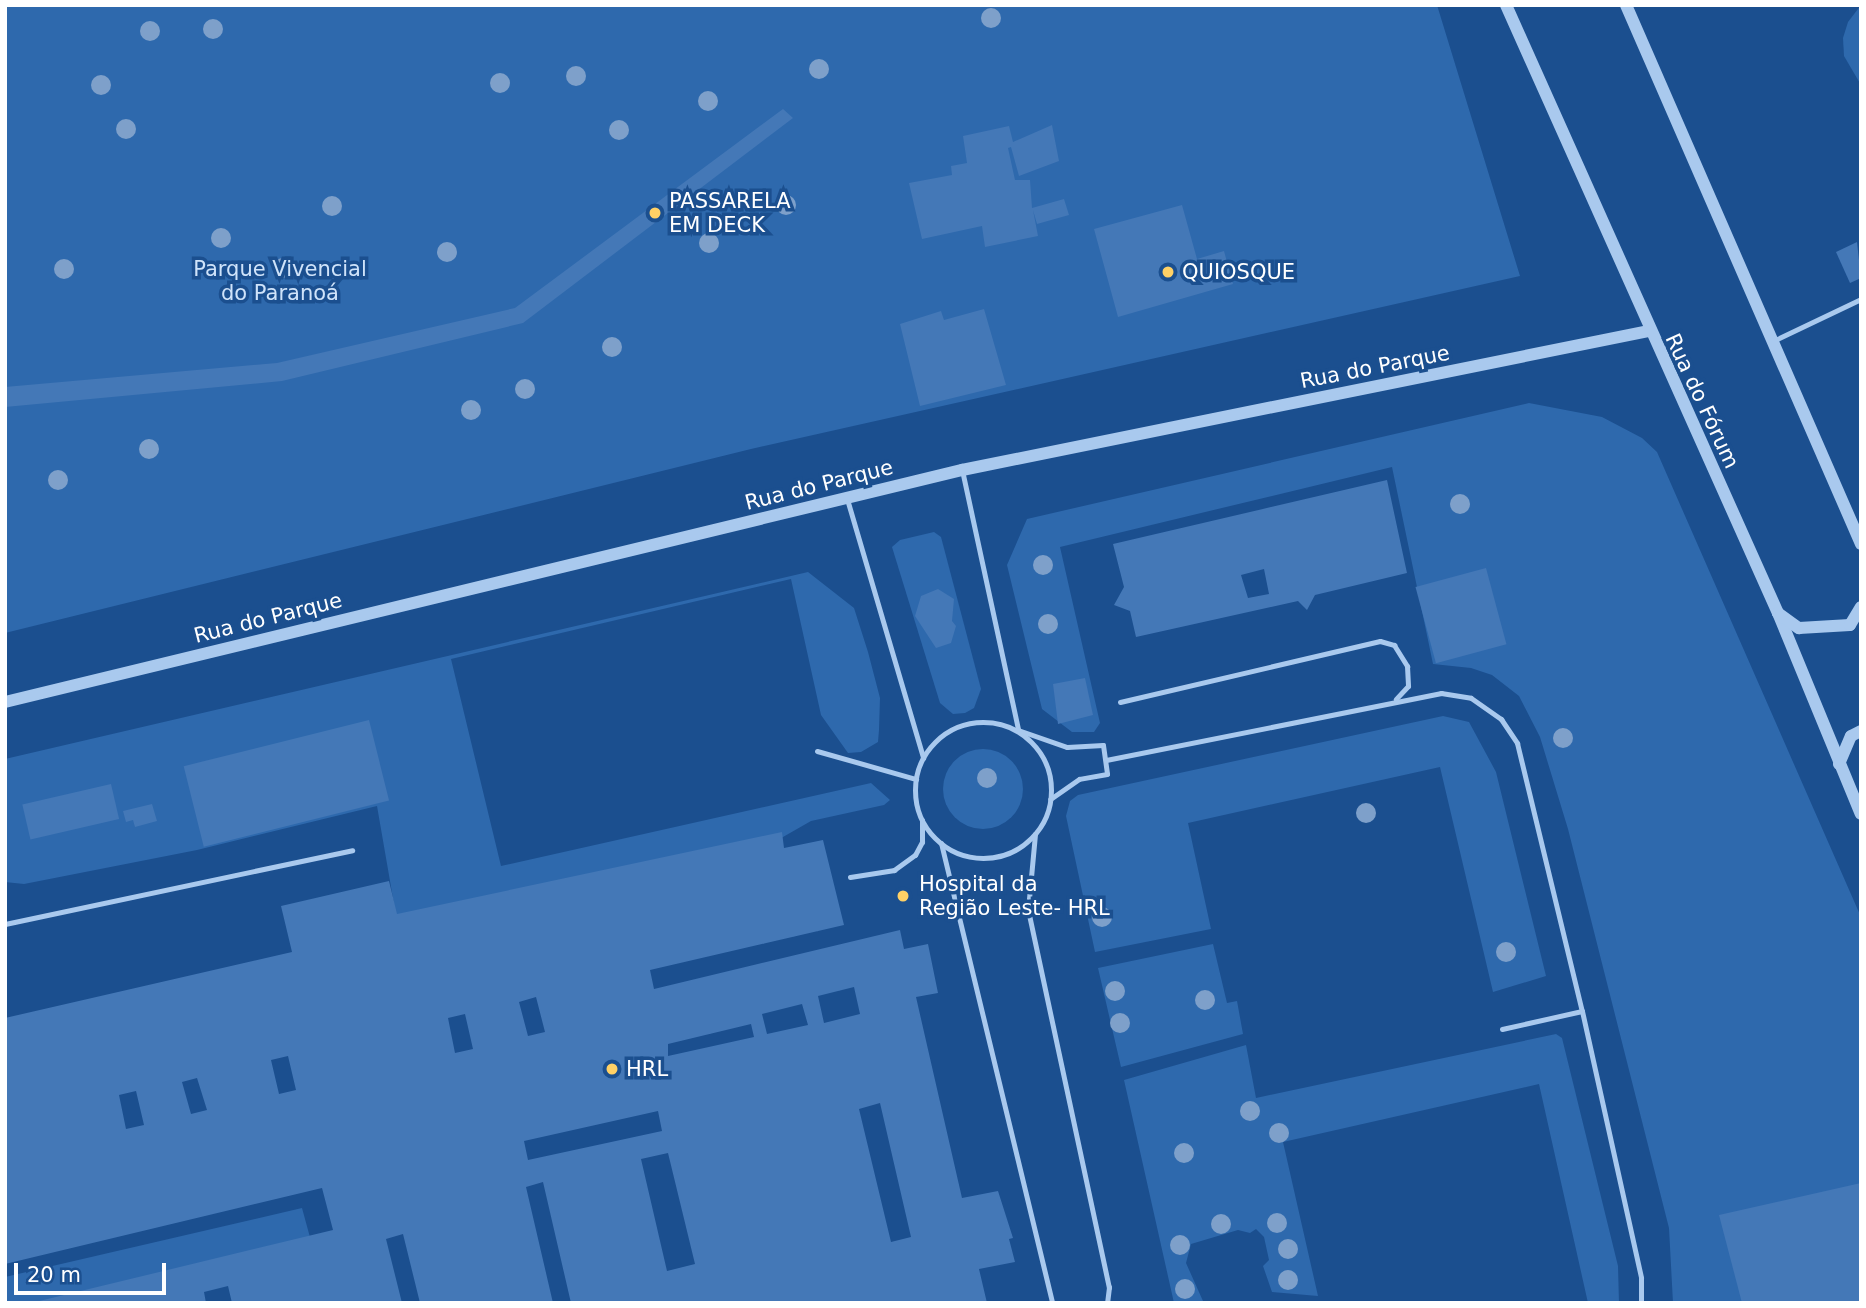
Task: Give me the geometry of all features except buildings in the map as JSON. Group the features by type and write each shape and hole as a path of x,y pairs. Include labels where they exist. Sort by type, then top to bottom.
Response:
{"street":[{"name":"Rua do Fórum","path":"1506,5 1648,331 1778,613 1861,814"},
{"path":"1626,5 1861,544"},
{"name":"Rua do Parque","path":"5,702 962,470 1648,331"},
{"path":"1778,613 1799,628 1850,625 1861,607"},
{"path":"1839,764 1851,736 1861,731"}],"lane":[{"path":"1773,341 1861,299"},
{"path":"962,470 1018,730 1036,746 1048,767 1050,799 1035,834 1028,910 1109,1287 1107,1303"},
{"path":"847,498 923,758"},
{"path":"1120,702 1380,642 1394,645 1407,666 1408,686 1394,701"},
{"path":"1106,760 1440,693 1471,698 1511,729 1583,1011 1641,1278 1641,1303"},
{"path":"850,877 894,870 915,855 922,842 922,820 915,800 916,779 923,758 953,728 995,722 1067,747 1103,745 1107,774 1079,779 1050,799"},
{"path":"817,751 916,779"},
{"path":"922,820 942,844 972,858 995,857 1018,849 1035,834"},
{"path":"942,844 1052,1303"},
{"path":"5,924 352,850"},
{"path":"1502,1029 1583,1011"}],"green space":[{"name":"Parque Vivencial do Paranoá","path":"5,5 1437,5 1520,276 751,449 5,633"},
{"path":"1861,5 1861,85 1844,56 1843,38 1848,22"},
{"path":"1529,403 1602,417 1642,438 1657,452 1861,917 1861,1303 1673,1303 1669,1228 1568,829 1540,737 1519,696 1492,675 1471,668 1433,664 1392,467 1060,547 1100,723 1094,732 1072,732 1042,709 1007,565 1027,519"},
{"path":"934,532 941,537 981,689 974,708 965,713 953,714 940,703 892,547 900,540"},
{"path":"808,572 854,608 868,652 880,698 879,730 878,742 861,752 848,753 821,715 791,579 451,659 501,866 871,783 890,800 884,805 811,821 776,841 399,933 377,806 197,850 24,884 5,882 5,759"},
{"path":"1443,716 1469,722 1496,772 1546,976 1493,992 1440,767 1188,823 1211,929 1095,952 1066,816 1070,801 1078,795"},
{"path":"983,749 998,752 1011,761 1020,774 1023,789 1020,804 1011,817 998,826 983,829 968,826 955,817 946,804 943,789 946,774 955,761 968,752"},
{"path":"1213,944 1227,1003 1237,1001 1243,1034 1121,1067 1098,968"},
{"path":"1556,1034 1562,1038 1618,1266 1619,1303 1588,1303 1539,1084 1283,1142 1318,1296 1272,1292 1263,1266 1269,1260 1264,1237 1256,1229 1250,1233 1238,1230 1191,1244 1186,1263 1203,1301 1174,1303 1124,1080 1246,1045 1256,1098"},
{"path":"302,1208 314,1252 91,1303 5,1303 5,1277"}],"place":[{"name":"PASSARELA EM DECK","path":"655,213"},
{"name":"QUIOSQUE","path":"1168,272"},
{"name":"Hospital da Região Leste- HRL","path":"903,896"},
{"name":"HRL","path":"612,1069"}]}
